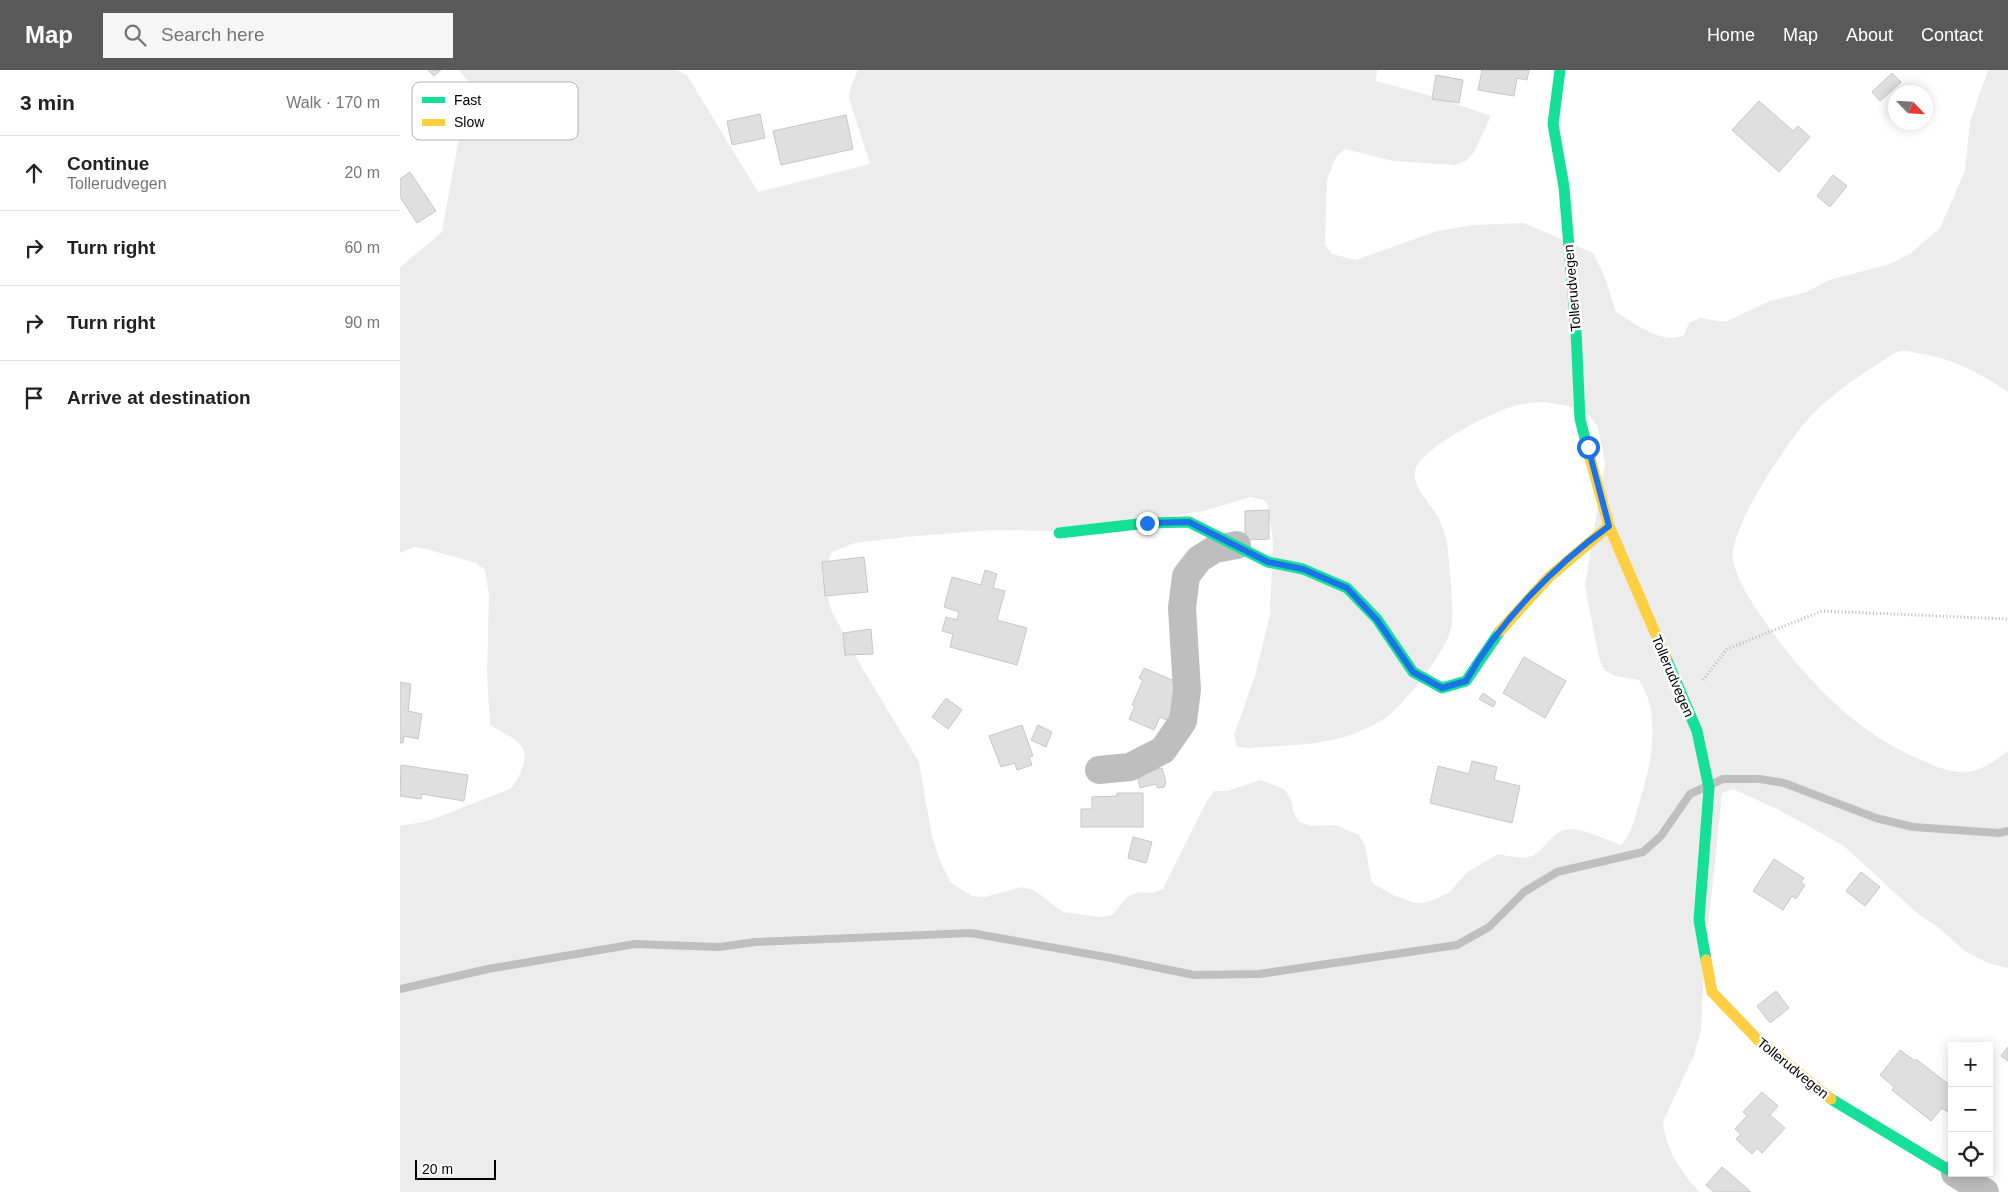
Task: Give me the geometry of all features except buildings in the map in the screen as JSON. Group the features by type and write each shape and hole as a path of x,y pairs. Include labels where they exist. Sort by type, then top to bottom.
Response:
{"street":[{"name":"Tollerudvegen","path":"1560,70 1554,124 1565,197 1576,331 1580,418 1609,526 1697,731 1708,788 1699,920 1712,992 1758,1040 1833,1100 1948,1169"},
{"path":"1059,534 1147,523 1189,522 1268,562 1303,569 1347,588 1377,620 1413,672 1442,688 1466,681 1482,653 1518,608 1582,545 1609,526"},
{"path":"1099,770 1130,767 1163,750 1183,721 1187,690 1182,608 1186,576 1199,559 1215,549 1237,546"},
{"name":"Tollerudvegen","path":"1961,1177 1985,1192"}],"path":[{"path":"1685,703 1728,649 1822,611 2008,619"}],"shaded area":[{"path":"459,70 676,70 687,75 758,192 870,164 849,98 851,86 858,70 1377,70 1376,81 1435,97 1491,116 1474,152 1466,161 1455,165 1393,161 1345,149 1336,157 1327,180 1325,245 1332,254 1356,260 1437,231 1474,225 1524,223 1593,253 1604,275 1616,312 1650,332 1672,338 1684,335 1689,323 1700,318 1725,322 1770,301 1807,292 1829,280 1890,264 1911,253 1940,228 1965,171 1970,121 1988,70 2008,70 2008,392 1976,372 1941,358 1905,351 1889,356 1832,396 1808,419 1773,466 1760,488 1739,530 1733,561 1742,584 1778,640 1829,698 1868,730 1912,756 1954,771 1967,772 1979,769 2008,751 2008,968 1988,963 1966,952 1939,928 1918,914 1844,846 1779,810 1733,789 1722,793 1704,967 1701,1030 1694,1055 1663,1122 1664,1132 1675,1160 1699,1192 400,1192 400,826 428,821 510,789 519,775 525,757 521,745 516,740 490,725 487,674 489,596 485,570 476,563 426,549 414,547 400,553 400,267 442,232 459,140 578,140 578,82 468,82","holes":["1544,402 1568,406 1591,417 1598,427 1605,463 1585,586 1599,658 1604,670 1615,676 1639,680 1651,709 1652,743 1647,776 1632,828 1621,845 1583,831 1566,830 1559,832 1532,856 1519,858 1498,854 1466,873 1450,892 1428,902 1415,903 1393,895 1372,883 1365,846 1359,835 1336,825 1311,826 1299,822 1293,811 1291,799 1284,789 1261,780 1227,791 1214,791 1207,801 1163,889 1152,893 1140,892 1128,896 1112,915 1100,917 1063,912 1034,890 1021,887 985,897 972,896 951,883 940,861 932,837 919,762 860,664 831,610 822,574 832,552 855,543 905,537 992,530 1068,531 1204,511 1250,497 1264,500 1268,506 1273,542 1270,615 1255,676 1234,735 1237,747 1249,748 1300,744 1338,739 1363,730 1393,712 1433,664 1451,629 1452,598 1446,538 1439,519 1418,488 1415,471 1420,461 1430,451 1460,431 1493,414 1521,404"]}],"waterway":[{"path":"400,989 488,969 635,944 719,947 756,942 971,933 1194,975 1259,974 1457,945 1489,927 1524,892 1557,872 1643,852 1661,836 1690,794 1723,779 1760,779 1784,783 1876,818 1913,827 1999,833 2008,831"}],"traffic: fast":[{"path":"1560,70 1553,124 1564,187 1576,331 1580,419 1590,458"},
{"path":"1059,533 1147,523 1189,522 1268,562 1303,569 1347,588 1377,619 1413,672 1442,688 1466,681 1500,631"},
{"path":"1666,658 1697,731 1709,788 1699,920 1706,960"},
{"path":"1831,1099 1948,1170"}],"traffic: slow":[{"path":"1590,458 1609,526 1666,658"},
{"path":"1500,631 1549,577 1609,526"},
{"path":"1706,960 1712,992 1758,1040 1831,1099"}],"route":[{"path":"1147,523 1189,522 1268,562 1303,569 1347,588 1377,620 1413,672 1442,688 1466,681 1482,653 1518,608 1582,545 1609,526 1588,447"}]}
